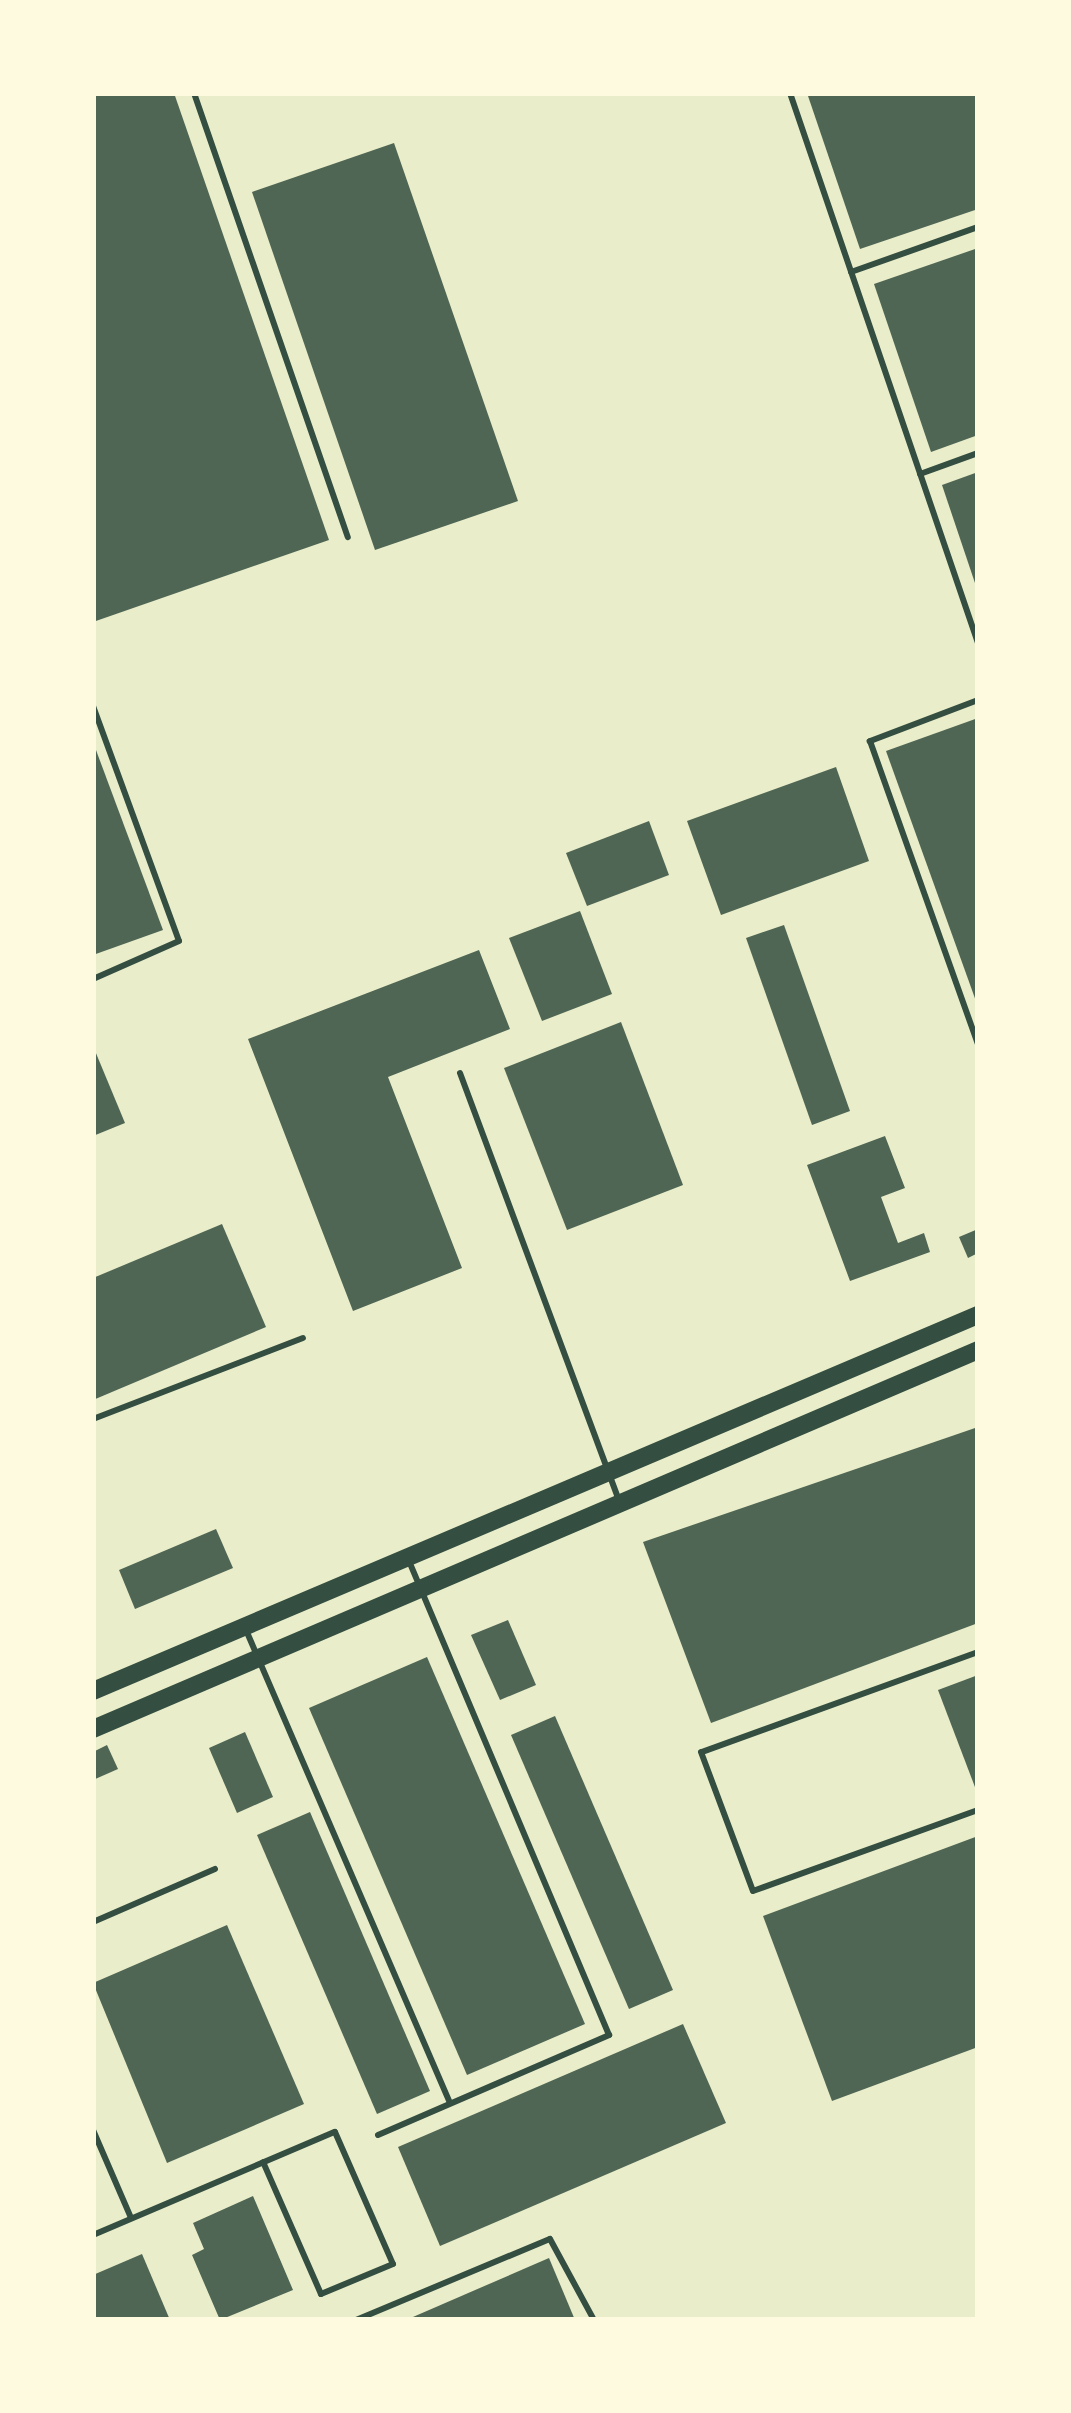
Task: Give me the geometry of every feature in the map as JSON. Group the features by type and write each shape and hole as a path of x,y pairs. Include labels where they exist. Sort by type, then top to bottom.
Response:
{"main road":[{"path":"93,1691 978,1315"},
{"path":"93,1729 978,1350"}],"lane":[{"path":"194,93 348,537"},
{"path":"790,93 978,643"},
{"path":"851,272 978,227"},
{"path":"920,474 978,453"},
{"path":"978,700 870,742 978,1046"},
{"path":"93,706 179,941 93,979"},
{"path":"460,1073 620,1503"},
{"path":"93,1419 303,1338"},
{"path":"378,2135 609,2035 407,1558"},
{"path":"244,1627 450,2104"},
{"path":"978,1652 701,1752 753,1891 978,1810"},
{"path":"93,1922 215,1869"},
{"path":"93,2130 131,2218"},
{"path":"93,2235 131,2218 263,2162 335,2132 393,2264 321,2294 263,2162"},
{"path":"356,2320 550,2239 594,2320"}],"building":[{"path":"93,93 174,93 329,540 93,622"},
{"path":"807,93 978,93 978,209 860,249"},
{"path":"394,143 518,501 375,550 252,192"},
{"path":"978,248 978,435 931,452 874,284"},
{"path":"978,472 978,589 977,589 942,485"},
{"path":"978,718 978,1004 977,1004 886,751"},
{"path":"93,742 163,930 93,955"},
{"path":"836,767 869,861 721,915 687,821"},
{"path":"649,821 669,875 587,906 566,853"},
{"path":"580,911 612,994 542,1021 509,938"},
{"path":"784,925 850,1111 812,1125 746,938"},
{"path":"479,950 510,1029 388,1077 462,1268 353,1311 248,1039"},
{"path":"621,1022 683,1185 567,1230 504,1068"},
{"path":"93,1046 125,1123 93,1136"},
{"path":"885,1136 905,1188 881,1197 898,1243 924,1233 930,1252 850,1281 807,1165"},
{"path":"222,1224 266,1327 93,1400 93,1278"},
{"path":"978,1229 978,1253 968,1258 959,1237"},
{"path":"978,1427 978,1623 711,1723 643,1542"},
{"path":"216,1529 233,1568 135,1609 119,1570"},
{"path":"508,1620 536,1685 500,1700 471,1635"},
{"path":"427,1657 585,2024 467,2075 309,1708"},
{"path":"978,1675 978,1795 938,1690"},
{"path":"555,1716 673,1990 629,2009 511,1735"},
{"path":"245,1732 273,1797 237,1813 209,1748"},
{"path":"107,1745 118,1769 93,1780 93,1752"},
{"path":"310,1812 430,2091 377,2114 257,1835"},
{"path":"978,1836 978,2047 832,2101 763,1916"},
{"path":"227,1925 304,2104 167,2163 93,1983"},
{"path":"683,2024 726,2123 440,2246 398,2147"},
{"path":"253,2196 293,2290 220,2320 192,2255 204,2249 193,2223"},
{"path":"142,2254 170,2320 93,2320 93,2275"},
{"path":"549,2258 575,2320 406,2320"}]}
